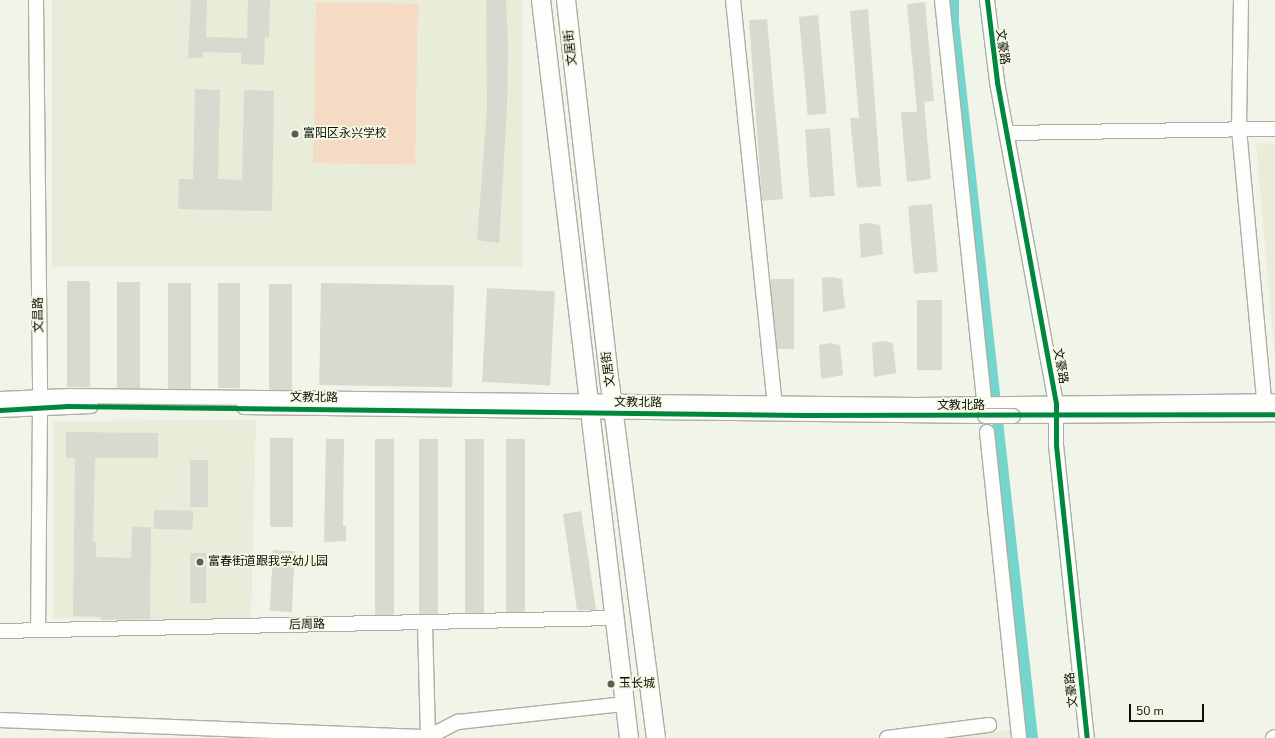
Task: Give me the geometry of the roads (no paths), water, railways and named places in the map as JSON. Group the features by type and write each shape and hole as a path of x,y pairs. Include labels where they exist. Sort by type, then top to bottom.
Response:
{"main road":[{"name":"文居街","path":"541,0 629,738"},
{"name":"文居街","path":"566,0 614,406 656,738"}],"street":[{"name":"文昌路","path":"36,0 40,402 38,630"},
{"path":"733,0 775,404"},
{"path":"942,0 984,406"},
{"name":"文豪路","path":"987,0 990,33 1052,410 1087,738"},
{"path":"1241,0 1239,129 1269,401"},
{"path":"1007,133 1275,129"},
{"name":"文教北路","path":"0,400 40,402 590,406 984,406"},
{"name":"文教北路","path":"1052,410 1269,401"},
{"name":"文教北路","path":"0,410 40,402"},
{"name":"文教北路","path":"614,406 775,404 984,406 1012,410 1275,414"},
{"name":"文豪路","path":"1052,410 1048,444 1078,738"},
{"path":"987,432 1019,738"},
{"name":"后周路","path":"0,631 614,618"},
{"path":"425,623 428,737"},
{"path":"0,720 428,737 458,722 625,704"},
{"path":"886,738 989,725"}],"waterway":[{"path":"953,0 953,22 1032,738"}],"place":[{"name":"富阳区永兴学校","path":"295,134"},
{"name":"富春街道跟我学幼儿园","path":"200,562"},
{"name":"玉长城","path":"611,684"}]}
